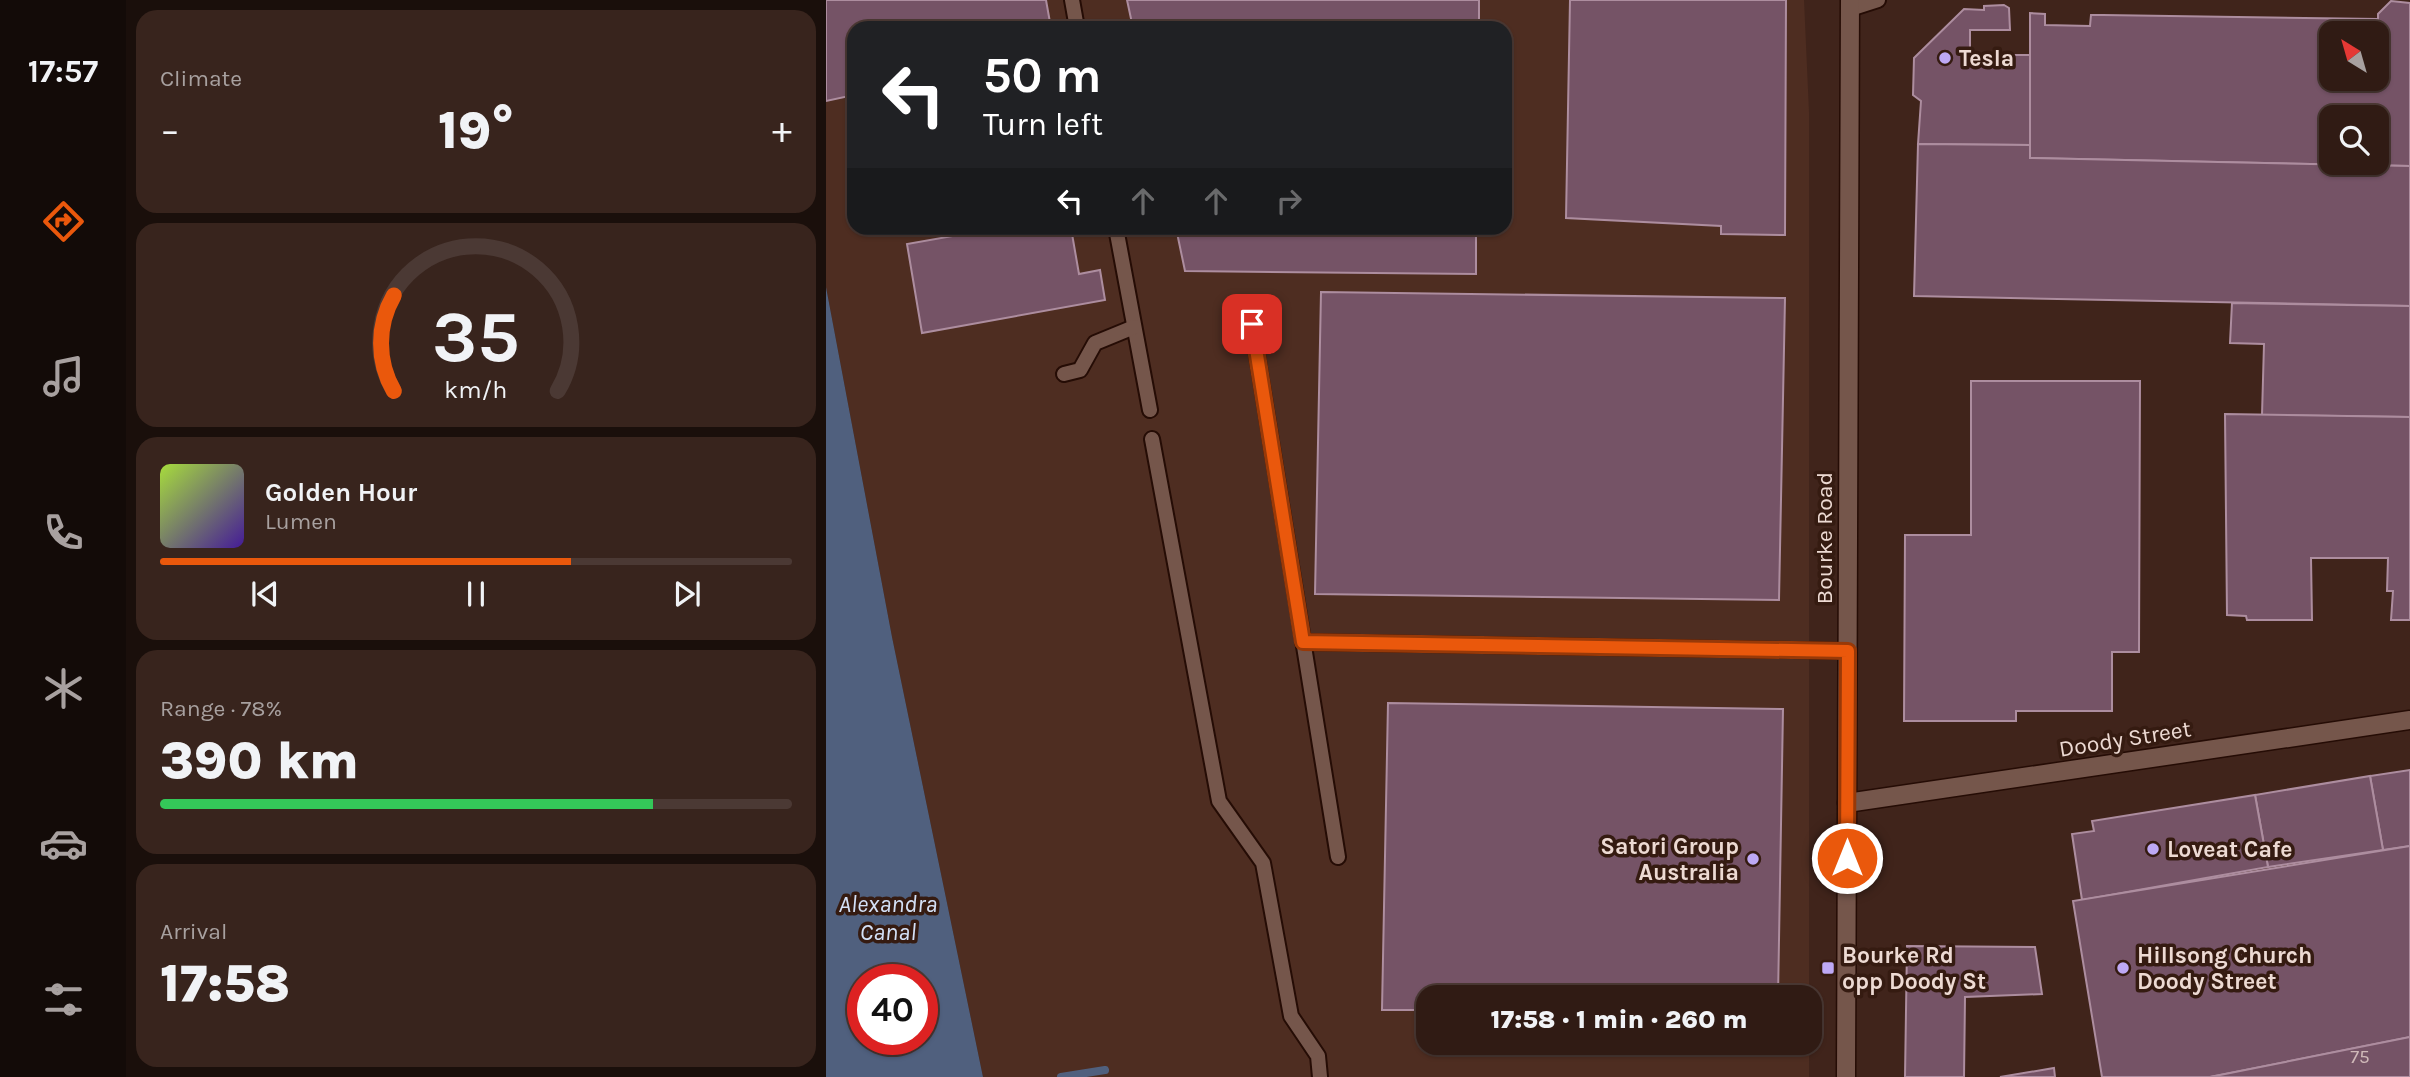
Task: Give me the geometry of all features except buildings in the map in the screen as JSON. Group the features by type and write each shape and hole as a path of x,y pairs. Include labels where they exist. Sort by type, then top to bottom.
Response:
{"street":[{"name":"Bourke Road","path":"1846,1077 1850,5"},
{"name":"Doody Street","path":"1847,803 2410,720"}],"lane":[{"path":"1072,0 1076,21"},
{"path":"1850,5 1878,0"},
{"path":"1117,235 1150,410"},
{"path":"1252,324 1338,857"},
{"path":"1064,374 1080,370 1095,343 1134,327"},
{"path":"1152,439 1219,801 1263,863 1292,1016 1318,1056 1321,1077"},
{"path":"1303,642 1848,651"}],"shaded area":[{"path":"826,0 1804,0 1809,112 1809,985 1416,985 1416,1055 1809,1055 1809,1077 983,1077 892,637 826,287"}],"water":[{"name":"Alexandra Canal","path":"826,287 892,637 983,1077 826,1077"}],"waterway":[{"path":"1061,1077 1105,1070"}],"place":[{"name":"Tesla","path":"1945,58"},
{"name":"Loveat Cafe","path":"2153,849"},
{"name":"Satori Group Australia","path":"1753,859"},
{"name":"Bourke Rd opp Doody St","path":"1828,968"},
{"name":"Hillsong Church Doody Street","path":"2123,968"}],"route":[{"path":"1252,324 1303,642 1848,651 1847,858"}]}
